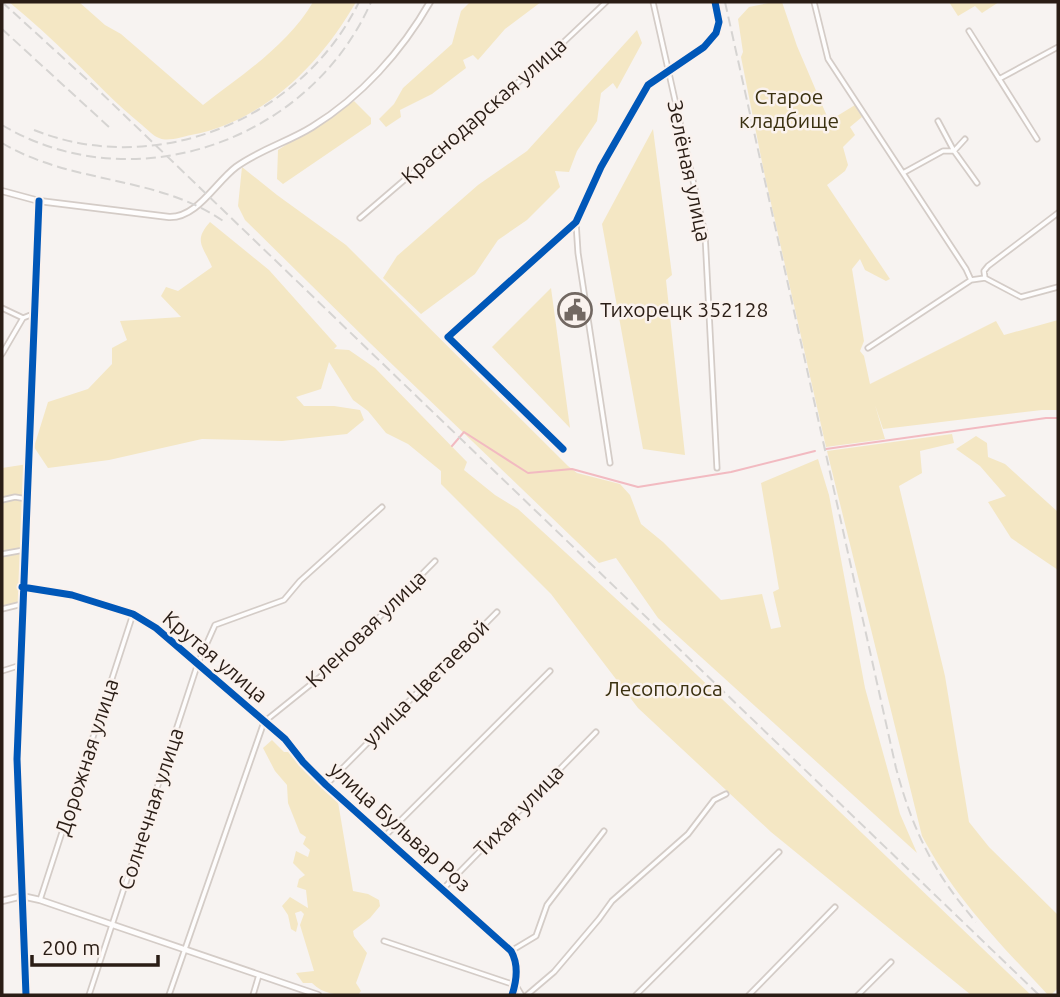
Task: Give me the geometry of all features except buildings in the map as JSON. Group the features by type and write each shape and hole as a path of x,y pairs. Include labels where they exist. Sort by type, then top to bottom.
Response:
{"street":[{"path":"2,191 38,201 177,217 187,215 242,163 313,126 348,101 377,74 403,43 429,2"},
{"name":"Краснодарская улица","path":"360,218 549,56 606,2"},
{"name":"Зелёная улица","path":"653,2 705,234 717,468"},
{"path":"563,449 448,337 576,222 601,167 648,85 704,47 716,33 719,22 715,2"},
{"path":"814,2 828,59 971,280"},
{"path":"969,31 1037,139"},
{"path":"998,79 1058,47"},
{"path":"938,121 976,183"},
{"path":"954,151 965,139"},
{"path":"903,173 943,150 954,151"},
{"path":"26,995 17,759 38,201"},
{"path":"985,278 984,271 988,266 1058,213"},
{"path":"576,222 578,253 610,463"},
{"path":"868,348 971,280 985,278 1021,297 1058,287"},
{"path":"2,308 23,318"},
{"path":"2,354 23,318 33,314"},
{"path":"2,500 15,497 27,499"},
{"name":"Солнечная улица","path":"89,995 198,663 215,625 284,600 300,581 382,507"},
{"path":"2,554 24,550"},
{"name":"Кленовая улица","path":"264,722 320,677 435,561"},
{"name":"Крутая улица","path":"22,587 72,595 133,614 156,628 264,722 187,950 169,995"},
{"path":"2,609 22,604"},
{"name":"улица Цветаевой","path":"326,785 497,612"},
{"name":"Дорожная улица","path":"40,900 133,614"},
{"path":"2,671 21,665"},
{"path":"384,837 550,671"},
{"name":"улица Бульвар Роз","path":"264,722 285,739 326,785 513,953"},
{"name":"Тихая улица","path":"442,890 596,732"},
{"path":"527,995 554,972 612,901 688,834 714,800 726,794"},
{"path":"512,995 517,980 513,953 536,936 547,905 604,831"},
{"path":"636,995 779,852"},
{"path":"2,901 22,896 40,900 318,995"},
{"path":"749,995 835,907"},
{"path":"384,941 515,985 521,995"},
{"path":"858,995 891,962"},
{"path":"253,995 259,975"}],"green space":[{"path":"9,2 79,2 105,25 121,34 203,105 278,45 303,18 313,2 356,2 342,25 307,68 266,103 218,128 167,140 155,136 133,117"},
{"path":"470,2 541,2 505,29 478,60 473,55 463,60 466,68 432,94 400,110 401,117 386,127 379,119 394,104 403,88 452,44 461,11"},
{"name":"Старое кладбище","path":"782,2 797,46 829,121 855,105 862,117 850,127 855,135 843,147 848,165 845,171 827,185 890,279 886,281 865,270 860,259 852,269 864,341 860,351 864,356 870,384 996,321 1004,335 1058,320 1058,410 883,429 875,405 885,439 826,447 741,57 743,52 738,19 749,7"},
{"path":"949,2 999,2 982,13 975,6 958,16"},
{"path":"637,30 642,43 617,89 613,83 601,93 597,121 577,151 569,172 555,171 560,187 527,220 498,240 475,274 421,314 383,278 397,256 478,185 527,151"},
{"path":"354,101 371,118 371,124 283,184 277,179 278,150"},
{"path":"653,129 672,275 666,280 685,455 643,449 602,224"},
{"path":"242,167 346,245 568,466 577,473 620,484 630,495 641,524 663,542 721,600 762,594 771,629 781,627 773,592 779,589 761,483 818,459 829,495 865,688 900,814 917,853 658,618 616,558 599,563 245,220 238,206"},
{"name":"Лесополоса","path":"210,222 269,270 337,346 334,349 349,350 375,368 467,462 464,470 495,495 518,509 649,629 1031,995 971,995 771,832 638,708 551,594 441,484 441,471 408,444 386,433 368,411 353,400 329,362 321,389 296,397 304,406 334,406 360,410 364,420 347,434 282,441 202,439 109,460 48,468 34,447 48,402 88,389 112,364 112,348 127,340 120,321 181,317 161,296 166,287 178,291 212,267 201,244 202,234"},
{"path":"551,288 570,428 492,347"},
{"path":"952,434 954,443 920,451 922,473 899,486 945,676 969,822 989,847 1058,915 1058,988 1051,995 1048,995 980,920 949,880 922,836 827,451"},
{"path":"976,436 987,443 988,457 1005,464 1058,512 1058,570 1011,538 988,502 1006,496 980,466 956,449"},
{"path":"28,464 22,604 2,609 2,468"},
{"path":"272,740 284,752 290,752 338,802 353,891 379,900 380,906 370,918 353,931 367,953 356,983 361,991 358,995 328,993 312,983 303,983 296,973 314,971 300,925 304,914 301,911 295,913 298,924 296,932 291,929 288,915 282,906 290,897 308,908 306,890 297,887 299,879 305,875 293,863 296,851 308,857 310,850 303,844 306,837 300,833 288,803 287,785 275,771 263,748"}],"waterway":[{"path":"826,449 1058,418"},
{"path":"452,446 464,432 528,473 572,469 638,487 731,472 815,451"}],"railway":[{"path":"2,2 93,85 1039,995"},
{"path":"34,130 81,143 128,147 175,142 221,128 263,107 301,78 334,43 359,2"},
{"path":"2,125 53,148 106,158 160,157 213,145 262,123 306,91 343,50 371,2"},
{"path":"725,2 896,768 926,850 948,886 976,922"},
{"path":"2,29 109,127"},
{"path":"2,143 29,157 57,166 173,196 226,223"}],"cycle path":[{"path":"563,449 448,337 576,222 601,167 648,85 704,47 716,33 719,22 715,2"},
{"path":"26,995 17,759 39,201"},
{"path":"22,587 72,595 133,614 156,628 285,739 326,785 511,951 516,973 512,995"}],"place":[{"name":"Тихорецк 352128","path":"575,310"}]}
